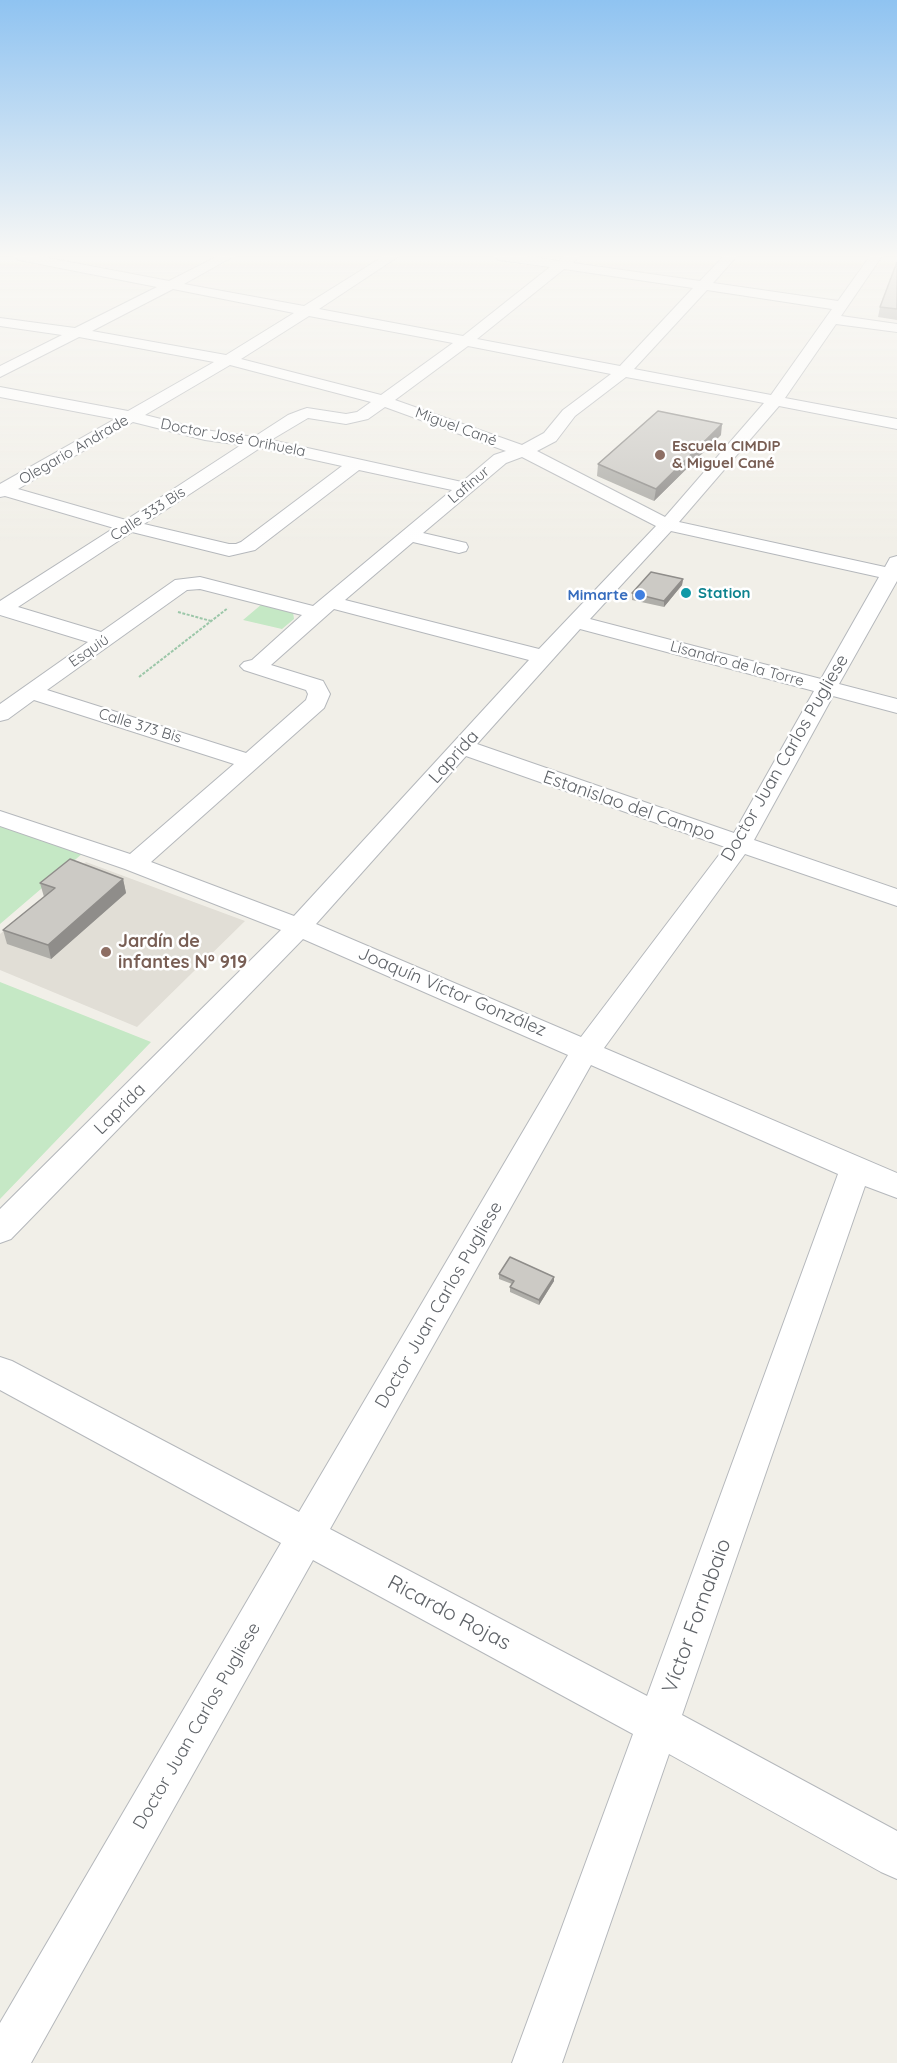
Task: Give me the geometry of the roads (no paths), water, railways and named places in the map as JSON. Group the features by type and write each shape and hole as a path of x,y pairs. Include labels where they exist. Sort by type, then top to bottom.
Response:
{"street":[{"path":"0,372 40,352"},
{"name":"Miguel Cané","path":"185,352 227,360 384,401 521,451 667,525 895,570"},
{"name":"Olegario Andrade","path":"1,490 132,417 240,352"},
{"path":"384,401 451,352"},
{"path":"523,352 897,424"},
{"name":"Lafinur","path":"249,761 316,703 319,694 315,686 307,682 254,667 500,459 538,445 550,437 569,413 623,372 642,352"},
{"name":"Laprida","path":"0,1230 299,927 543,657 667,525 774,402 809,352"},
{"name":"Doctor José Orihuela","path":"0,392 132,417 205,435 257,442 465,488"},
{"name":"Calle 333 Bis","path":"1,609 294,418 307,413 346,419 362,416 384,401"},
{"path":"1,490 130,526 229,550 248,546 355,464"},
{"path":"409,535 459,547"},
{"name":"Doctor Juan Carlos Pugliese","path":"4,2063 567,1080 740,845 826,687 895,570"},
{"name":"Esquiú","path":"0,714 177,587 190,582 245,595 324,607"},
{"path":"324,607 543,657"},
{"path":"1,609 104,640"},
{"name":"Lisandro de la Torre","path":"576,622 897,706"},
{"name":"Calle 373 Bis","path":"30,692 249,761"},
{"name":"Estanislao del Campo","path":"463,747 897,898"},
{"path":"134,864 249,761"},
{"name":"Joaquín Víctor González","path":"0,818 134,864 299,927 588,1050 897,1186"},
{"name":"Víctor Fornabaio","path":"537,2063 856,1168"},
{"name":"Ricardo Rojas","path":"0,1372 659,1725 897,1856"}],"place":[{"name":"Escuela CIMDIP & Miguel Cané","path":"660,455"},
{"name":"Station","path":"686,593"},
{"name":"Mimarte","path":"640,595"},
{"name":"Jardín de infantes N° 919","path":"106,952"}]}
